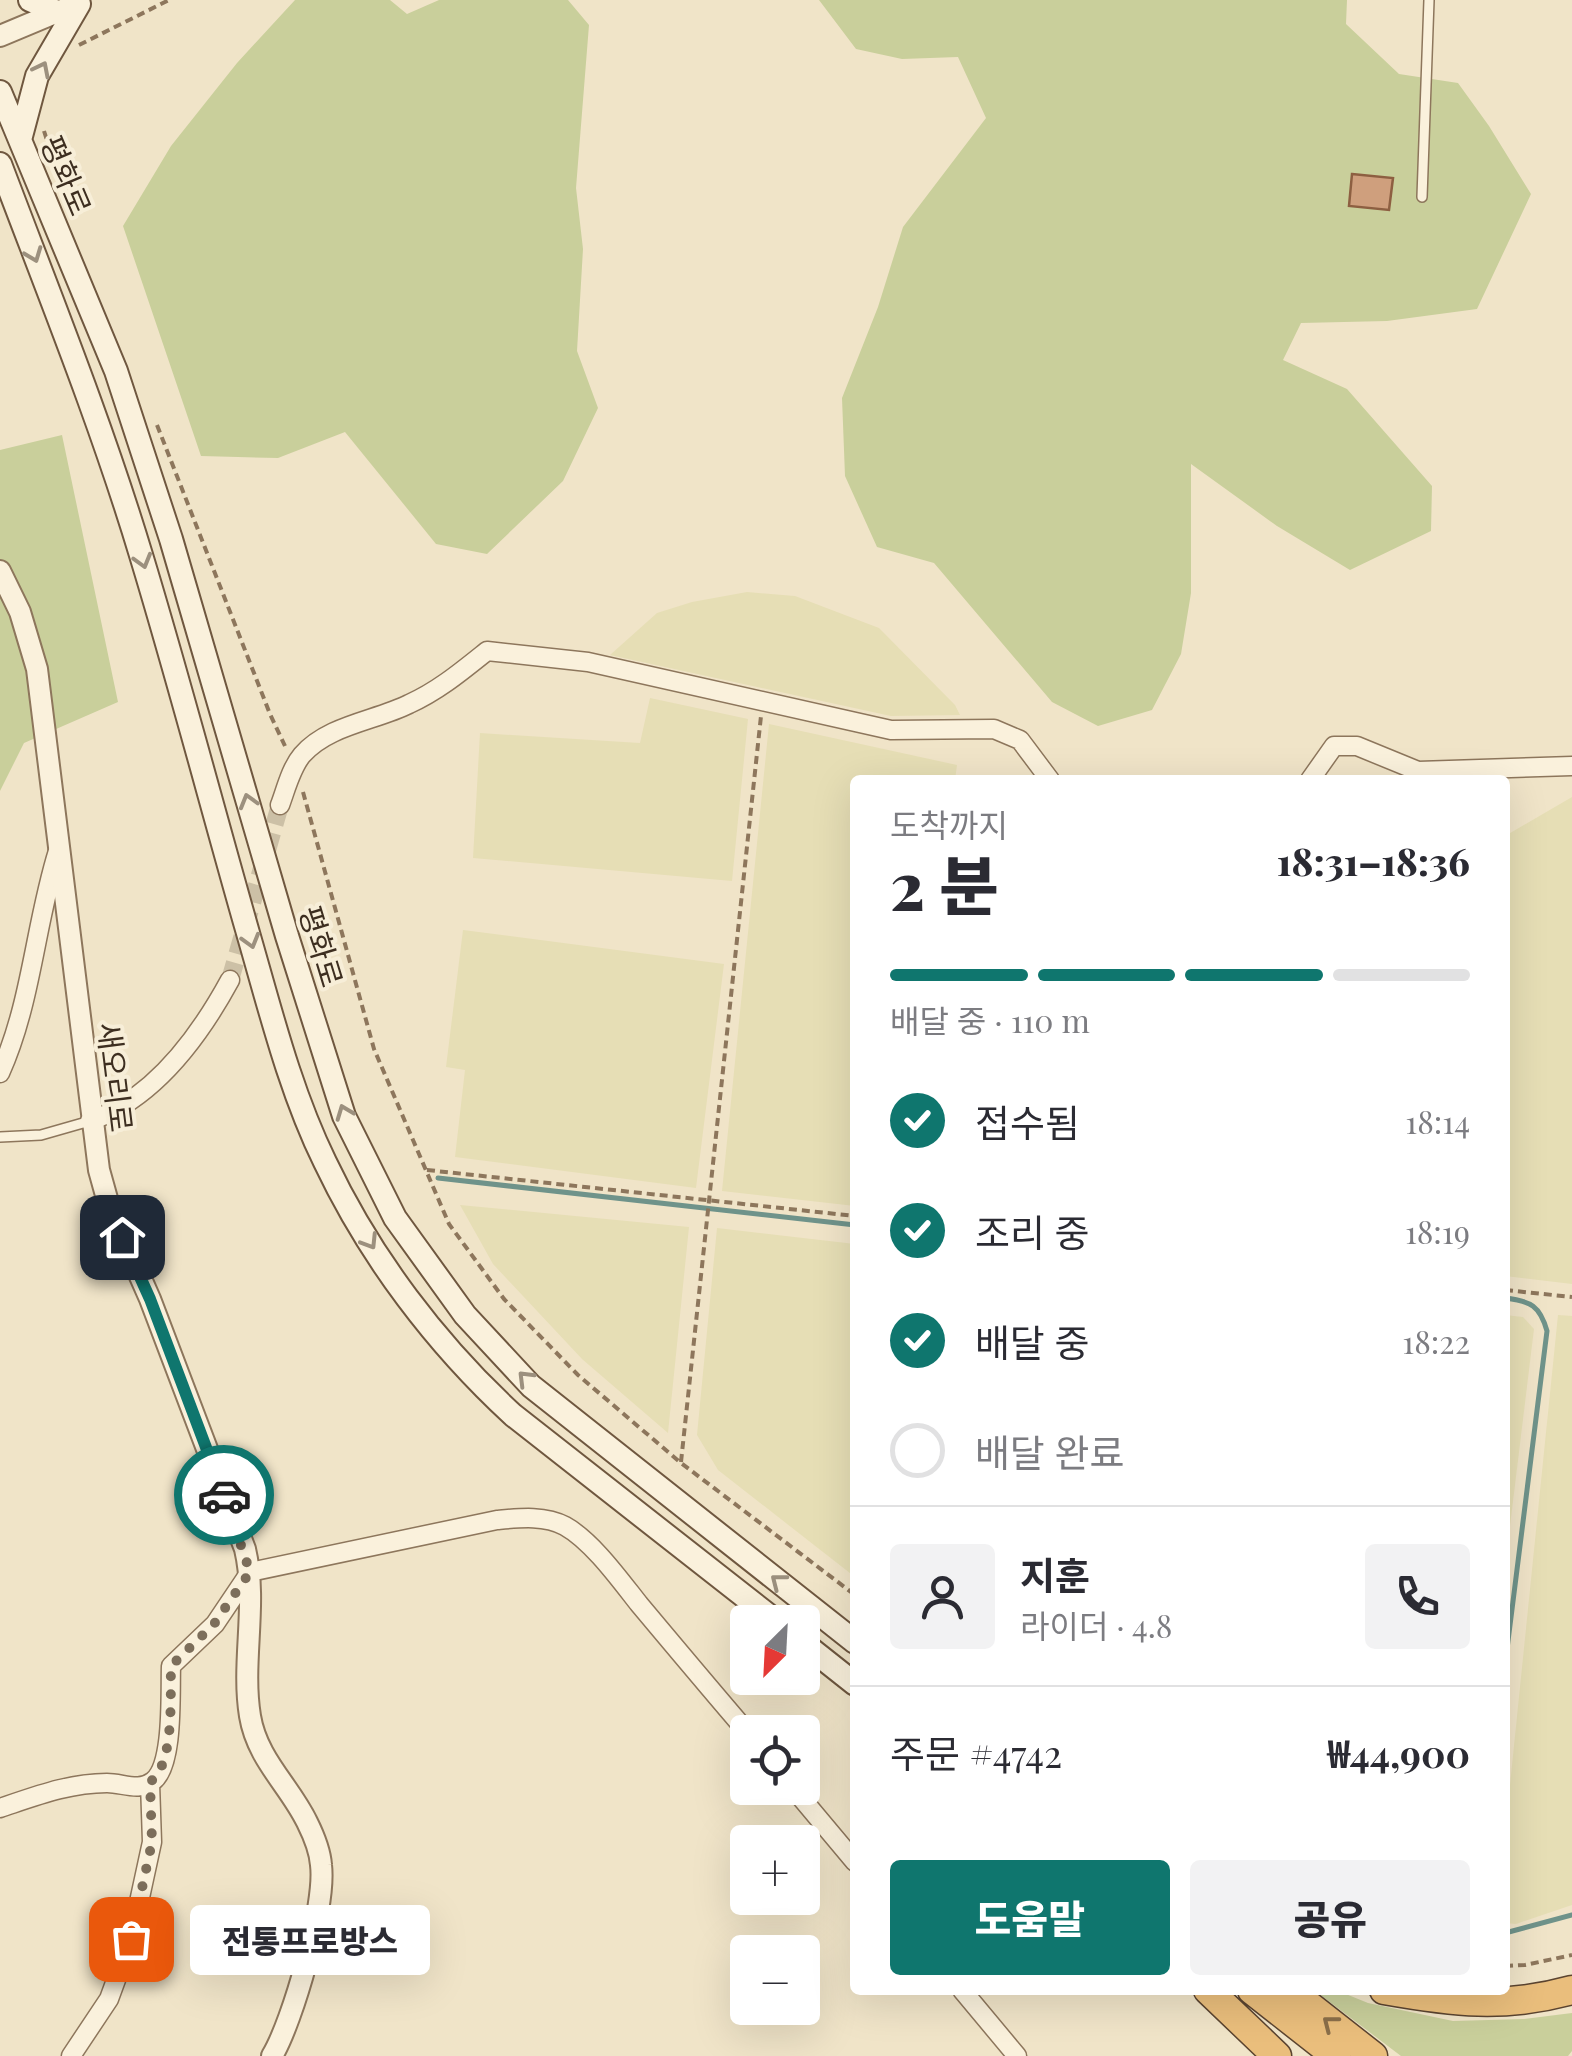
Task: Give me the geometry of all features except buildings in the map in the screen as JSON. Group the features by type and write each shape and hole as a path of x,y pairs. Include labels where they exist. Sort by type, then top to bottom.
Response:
{"highway":[{"path":"1412,1995 1457,2003 1540,1998 1572,1990"},
{"path":"1213,1995 1277,2056"},
{"path":"1258,1995 1336,2056"},
{"path":"1295,1995 1372,2056"}],"main road":[{"path":"20,140 37,76 74,5 30,0"},
{"name":"평화로","path":"0,92 116,371 344,1116 394,1218 465,1315 531,1386 850,1638"},
{"name":"평화로","path":"0,165 103,432 260,974 324,1160 392,1276 474,1378 513,1415 755,1605"},
{"path":"820,1656 850,1680"}],"street":[{"path":"0,36 74,5"},
{"name":"새오리로","path":"0,571 20,612 37,670 90,1121 109,1206 150,1299 245,1549 250,1572 250,1717 263,1757 311,1830 322,1869 314,1922 293,2006 272,2056"},
{"path":"280,806 304,752 332,733 408,705 445,685 488,651 588,662 891,730 994,728 1020,740 1046,775"},
{"path":"1314,775 1334,746 1357,746 1418,771 1572,766"},
{"path":"0,1072 28,990 44,898 58,851"},
{"path":"90,1121 112,1113 151,1084 210,1018 230,980"},
{"path":"0,1808 64,1786 110,1783 141,1788 156,1780 166,1756 171,1666 214,1624 250,1572 497,1520 523,1517 564,1526 611,1570 733,1715"},
{"path":"71,2056 109,1999 131,1939 152,1842 150,1782"},
{"path":"807,1805 850,1856"},
{"path":"966,1995 1017,2056"}],"lane":[{"path":"1422,197 1429,0"},
{"path":"0,1137 41,1135 90,1121"}],"path":[{"path":"73,50 89,38 169,0"},
{"path":"43,124 59,178"},
{"path":"151,412 270,714 295,765 374,1050 450,1224 504,1299 578,1375 681,1463 850,1591"},
{"path":"681,1463 762,701"},
{"path":"426,1170 850,1215"},
{"path":"1510,1291 1572,1297"},
{"path":"1510,1965 1572,1954"}],"shaded area":[{"path":"747,592 795,596 879,628 955,705 960,715 891,716 610,655 657,613"},
{"path":"650,698 748,719 732,881 473,858 480,733 640,743"},
{"path":"769,724 957,765 956,775 850,775 850,1205 722,1191"},
{"path":"1572,797 1572,1284 1510,1277 1510,833"},
{"path":"463,930 724,964 696,1188 455,1157 465,1070 446,1067"},
{"path":"460,1205 689,1227 668,1433 582,1359 493,1264"},
{"path":"717,1228 850,1243 850,1573 718,1470 697,1435"},
{"path":"1558,1315 1572,1316 1572,1905 1516,1924 1510,1923 1510,1785"},
{"path":"1510,1316 1523,1317 1534,1329 1510,1526"}],"green space":[{"path":"295,0 390,0 407,14 439,0 568,0 589,25 576,188 583,249 577,351 598,408 563,481 487,554 436,544 345,432 278,458 201,456 123,226 171,146 237,63"},
{"path":"819,0 1347,0 1346,24 1399,74 1458,83 1531,194 1477,309 1387,321 1301,323 1283,360 1347,389 1432,486 1431,531 1350,570 1277,526 1191,464 1191,593 1181,654 1152,710 1098,726 1052,702 934,563 877,547 845,476 842,398 878,307 903,227 986,118 958,57 902,59 856,49"},
{"path":"62,435 118,702 24,743 0,791 0,450"},
{"path":"1321,1995 1348,1995 1368,2003 1453,2021 1572,2013 1572,2051 1568,2056 1401,2056"}],"waterway":[{"path":"438,1178 850,1224"},
{"path":"1510,1299 1533,1306 1547,1331 1510,1625"},
{"path":"1510,1932 1572,1915"}],"tunnel":[{"path":"230,980 280,805"}],"way so far":[{"path":"131,1939 152,1842 150,1782 156,1780 166,1756 171,1666 214,1624 250,1572 224,1495"}],"place":[{"name":"전통프로방스","path":"131,1939"}],"route":[{"path":"122,1237 150,1299 224,1495"}]}
